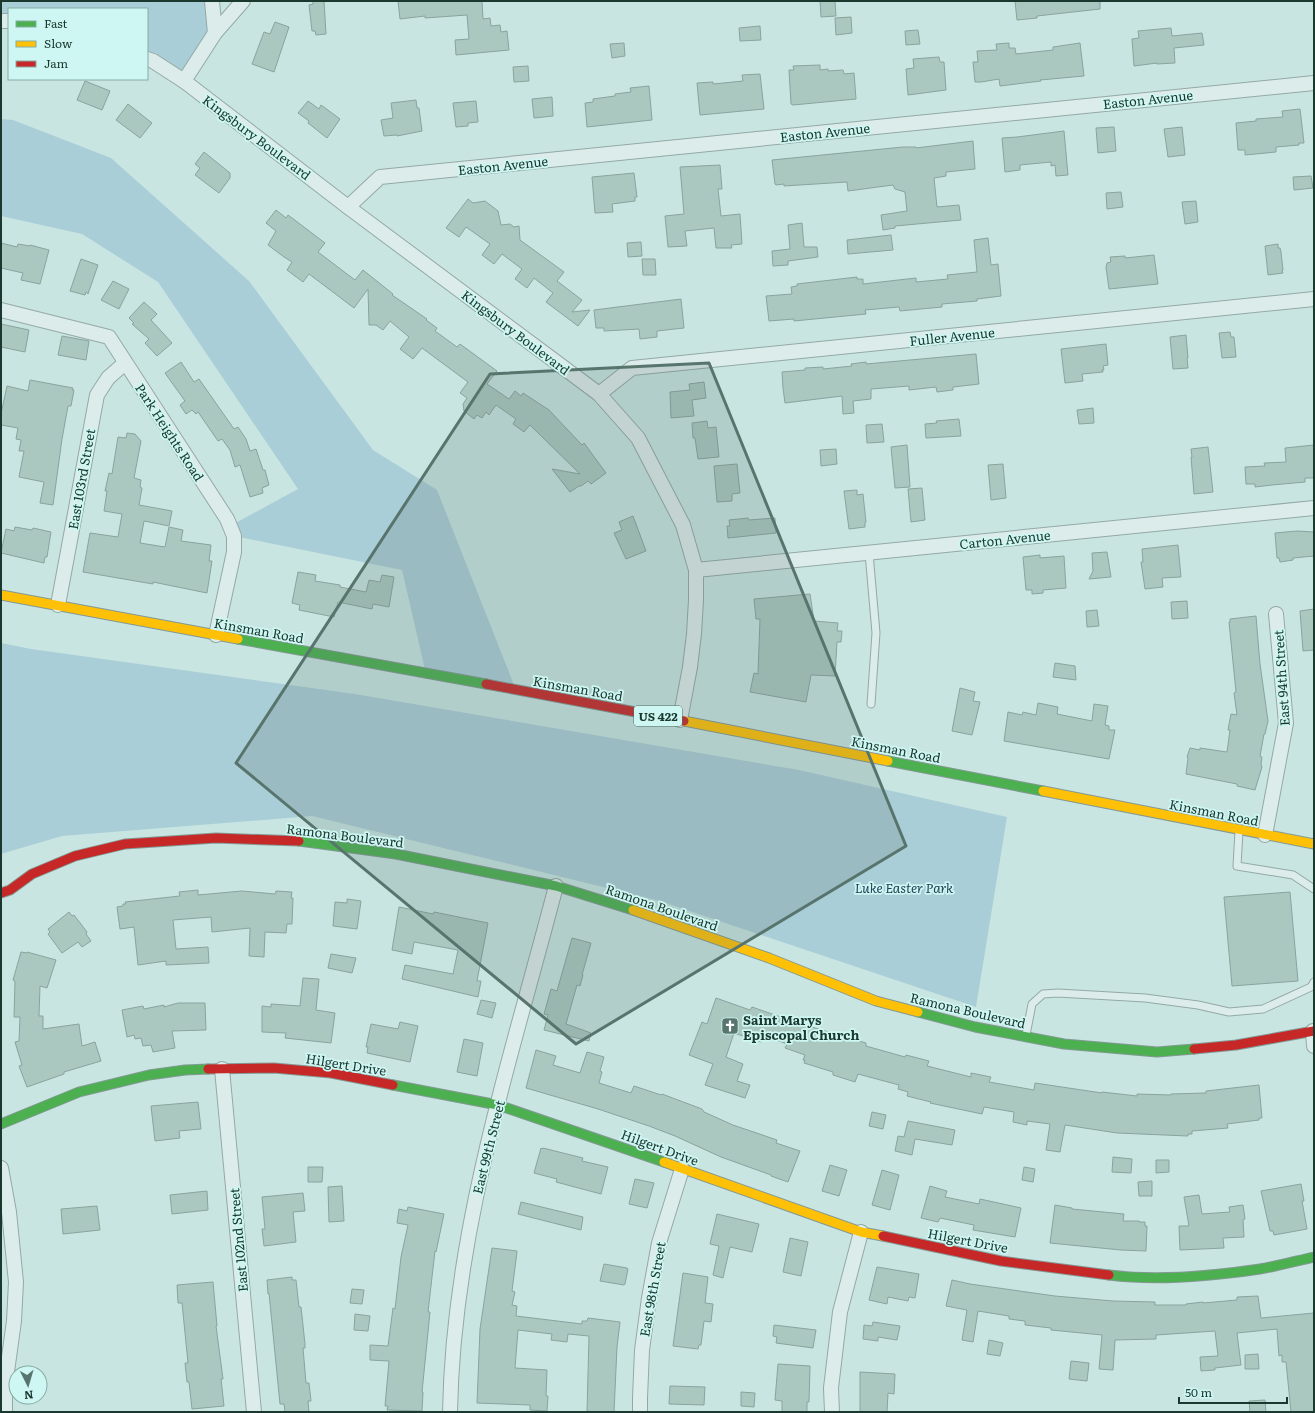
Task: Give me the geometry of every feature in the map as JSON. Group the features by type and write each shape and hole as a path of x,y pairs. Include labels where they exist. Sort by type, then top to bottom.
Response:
{"street":[{"path":"212,1 215,33"},
{"path":"184,81 215,33 244,1"},
{"name":"Kingsbury Boulevard","path":"148,59 184,81 348,207 599,394 638,438 683,525 696,570 694,634 690,667 680,720"},
{"name":"Easton Avenue","path":"348,207 380,177 1314,83"},
{"name":"Fuller Avenue","path":"599,394 632,368 1314,299"},
{"name":"Park Heights Road","path":"1,310 109,337 227,519 234,536 234,552 216,635"},
{"name":"East 103rd Street","path":"58,605 97,395 108,378 126,363"},
{"name":"Carton Avenue","path":"696,570 1314,508"},
{"name":"Kinsman Road","path":"1,595 680,720 1314,844"},
{"name":"East 94th Street","path":"1265,835 1286,723 1276,614"},
{"name":"Ramona Boulevard","path":"4,894 32,874 75,856 125,844 216,838 306,841 396,854 556,886 649,915 769,958 876,1001 975,1027 1026,1037 1064,1044 1157,1052 1236,1045 1313,1031"},
{"name":"East 99th Street","path":"450,1412 450,1373 462,1269 476,1193 556,886"},
{"path":"1313,1031 1314,1046"},
{"name":"Hilgert Drive","path":"1,1124 79,1092 149,1075 185,1070 222,1068 274,1068 331,1073 498,1105 861,1232 1001,1261 1116,1276 1159,1278 1262,1269 1314,1257"},
{"name":"East 102nd Street","path":"222,1068 254,1412"},
{"path":"1,1168 9,1212 16,1282 14,1321 5,1386 5,1412"},
{"name":"East 98th Street","path":"640,1412 642,1350 649,1298 659,1243 682,1169"},
{"path":"832,1412 831,1388 840,1312 861,1232"}],"lane":[{"path":"869,553 876,633 871,704"},
{"path":"1239,830 1237,866 1293,875 1314,889"},
{"path":"1026,1037 1032,1004 1043,994 1058,992 1145,998 1198,1005 1229,1012 1263,1009 1311,987 1314,982"}],"highlighted area":[{"path":"709,363 906,846 576,1044 236,763 490,374"}],"green space":[{"path":"1,1 212,1 215,33 184,81 148,60 148,8 8,8 8,21 1,21"},
{"path":"1,119 13,120 111,158 249,281 373,450 437,490 516,690 426,674 402,570 234,536 230,526 298,489 158,282 82,234 1,216"},
{"name":"Luke Easter Park","path":"1,643 31,649 355,694 799,770 1007,817 976,1007 660,901 312,816 62,836 1,854"}],"building":[{"path":"313,1 324,1 326,34 316,35 315,31 312,31 309,5 313,4"},
{"path":"398,1 482,1 483,19 490,18 491,26 500,25 501,32 507,31 509,50 456,55 455,40 469,39 467,15 425,18 425,16 400,19"},
{"path":"820,1 835,1 836,16 821,17"},
{"path":"1015,1 1100,1 1100,9 1037,16 1037,18 1017,20"},
{"path":"851,17 852,33 836,35 835,18"},
{"path":"275,22 289,27 274,72 252,64 264,32 270,34"},
{"path":"760,26 761,40 740,41 739,28"},
{"path":"1171,28 1172,36 1202,33 1204,45 1174,48 1175,63 1157,63 1134,66 1132,39 1139,38 1138,31"},
{"path":"918,30 920,44 906,45 905,31"},
{"path":"624,43 625,56 612,58 610,44"},
{"path":"1009,43 1009,48 1015,48 1016,54 1053,50 1053,47 1080,43 1084,76 1040,80 1041,81 1000,86 999,79 975,82 973,62 978,62 977,51 997,50 996,44"},
{"path":"939,57 940,62 944,62 946,90 908,95 906,69 914,68 913,59"},
{"path":"820,65 820,70 843,70 844,74 854,73 856,99 791,104 789,70 794,70 793,66"},
{"path":"528,66 529,81 514,82 513,67"},
{"path":"760,74 764,109 700,115 697,83 713,82 713,84 743,81 742,75"},
{"path":"85,81 110,91 102,110 77,100"},
{"path":"649,86 652,120 587,127 585,103 593,102 593,99 631,92 630,88"},
{"path":"552,97 553,116 534,118 532,99"},
{"path":"416,100 417,108 419,108 422,131 397,136 384,136 381,120 393,118 391,103"},
{"path":"308,101 319,109 321,105 340,119 327,138 298,113"},
{"path":"476,101 478,122 468,123 468,126 456,127 453,103"},
{"path":"128,104 152,123 140,138 116,120"},
{"path":"1300,109 1304,143 1299,143 1299,145 1276,147 1276,152 1245,155 1245,150 1238,150 1236,123 1256,121 1256,119 1283,117 1282,111"},
{"path":"1114,127 1116,151 1098,153 1096,128"},
{"path":"1182,127 1185,155 1168,157 1164,129"},
{"path":"1064,131 1068,175 1056,176 1055,165 1051,166 1051,162 1020,165 1020,170 1005,172 1002,138"},
{"path":"973,141 975,169 946,172 946,176 934,178 937,207 959,205 961,220 895,226 895,228 883,230 881,215 907,211 905,192 895,189 893,185 848,191 847,182 784,186 784,184 775,184 772,160 903,147 916,148"},
{"path":"204,152 230,173 230,178 219,193 195,175 200,168 195,164"},
{"path":"720,165 722,189 718,189 721,216 740,214 742,244 731,245 732,248 716,248 714,228 685,231 687,246 668,247 665,216 684,214 680,167"},
{"path":"634,173 637,197 635,197 635,201 612,204 613,212 595,213 592,177"},
{"path":"1311,176 1313,188 1294,190 1293,177"},
{"path":"1121,192 1123,207 1107,209 1106,193"},
{"path":"468,199 473,203 485,201 498,211 501,225 510,224 514,227 519,226 520,240 564,272 557,281 582,300 572,312 590,310 578,326 546,302 553,293 534,278 527,288 515,279 522,269 502,254 494,264 482,255 490,244 466,227 459,237 446,228"},
{"path":"1196,201 1198,222 1185,224 1182,202"},
{"path":"276,210 286,218 288,215 325,243 318,252 355,280 363,270 393,294 392,295 427,319 426,320 437,328 435,331 457,347 460,344 497,371 487,384 509,399 515,391 521,396 523,393 549,410 582,445 584,443 606,473 591,484 588,481 570,492 552,469 580,474 530,425 524,432 513,424 516,419 496,405 489,415 486,412 482,418 477,415 474,419 464,411 463,404 467,398 460,393 468,382 422,348 413,359 400,349 409,337 390,321 383,330 376,325 369,325 368,289 354,308 309,274 303,282 287,270 292,262 268,245 276,231 266,223"},
{"path":"802,223 804,247 817,247 818,257 788,261 788,265 773,266 772,251 790,249 788,225"},
{"path":"891,235 893,250 848,254 847,240"},
{"path":"988,238 991,265 998,264 1001,296 977,299 977,301 942,304 942,307 900,311 899,307 865,310 866,314 794,321 794,319 769,321 766,296 792,294 791,287 797,286 797,284 857,277 857,279 863,279 863,284 916,278 916,282 948,279 947,275 977,272 974,240"},
{"path":"641,242 642,256 628,257 627,243"},
{"path":"1,243 17,247 18,244 30,245 49,250 40,284 21,280 23,273 1,268"},
{"path":"1278,244 1278,248 1280,248 1281,252 1283,273 1268,275 1265,246"},
{"path":"1154,255 1158,284 1109,289 1106,267 1107,263 1111,262 1110,257 1125,256 1125,258"},
{"path":"81,259 98,265 88,294 86,292 85,295 70,291"},
{"path":"642,259 655,259 656,275 643,275"},
{"path":"113,281 129,289 119,309 101,300"},
{"path":"681,299 684,328 657,331 657,337 640,339 639,329 604,331 604,328 596,328 594,310"},
{"path":"144,302 157,314 151,320 172,343 157,356 145,343 149,339 132,324 134,323 129,318"},
{"path":"1,324 29,330 25,352 1,347"},
{"path":"1230,332 1231,337 1234,337 1236,357 1222,358 1219,333"},
{"path":"1186,335 1188,368 1173,369 1170,337"},
{"path":"62,336 89,341 86,360 58,355"},
{"path":"1106,344 1108,365 1103,366 1103,372 1082,374 1083,381 1065,383 1061,349"},
{"path":"976,354 979,384 953,387 953,390 937,392 936,387 909,390 909,386 871,389 871,399 853,401 854,413 843,414 842,396 785,403 782,372 805,370 805,368 823,367 823,369 852,366 851,364 866,362 866,364"},
{"path":"181,362 194,382 199,379 234,429 238,427 246,439 250,451 256,449 263,470 265,470 269,485 262,488 263,493 250,497 240,465 235,467 230,450 222,439 218,441 198,412 196,414 192,410 186,414 180,405 185,401 165,373"},
{"path":"30,380 73,388 72,390 74,390 71,406 68,406 53,505 40,503 44,482 19,477 24,451 19,451 21,440 16,439 18,428 1,425 1,414 7,386 28,391"},
{"path":"704,382 706,398 692,400 694,416 671,418 670,392 690,390 689,384"},
{"path":"1093,408 1094,423 1079,424 1077,410"},
{"path":"959,419 961,436 926,438 925,424 937,423 936,421"},
{"path":"707,421 708,428 716,427 719,457 698,459 695,438 693,438 692,423"},
{"path":"882,424 884,442 867,443 866,425"},
{"path":"127,433 135,434 141,441 134,478 141,480 140,487 142,488 139,505 172,511 169,526 144,521 140,543 165,547 169,527 183,530 181,541 211,545 209,561 212,561 207,593 153,582 153,584 83,572 90,533 118,537 122,514 104,511 107,491 105,491 109,473 112,474 118,437 126,438"},
{"path":"907,445 910,487 895,488 891,447"},
{"path":"1314,445 1314,478 1305,478 1305,482 1255,487 1255,484 1246,484 1245,467 1265,466 1264,463 1286,462 1285,448"},
{"path":"1208,447 1213,492 1194,494 1191,449"},
{"path":"836,449 837,464 821,466 820,450"},
{"path":"737,464 740,493 732,494 732,501 717,502 714,466"},
{"path":"1003,464 1006,498 991,500 988,465"},
{"path":"922,488 925,520 911,522 908,489"},
{"path":"857,490 857,495 863,494 866,522 865,527 849,529 844,491"},
{"path":"633,516 646,551 626,559 614,533 622,530 619,522"},
{"path":"748,518 749,520 775,518 776,533 728,538 727,526 730,526 729,520"},
{"path":"15,527 32,530 33,528 51,532 47,557 45,557 44,563 1,553 6,529 14,531"},
{"path":"1297,531 1314,532 1314,556 1293,558 1293,560 1280,562 1279,558 1277,558 1275,533"},
{"path":"1178,545 1181,577 1162,578 1163,587 1145,589 1141,562 1143,562 1142,549"},
{"path":"1107,552 1111,577 1089,579 1093,571 1092,553"},
{"path":"1040,555 1040,558 1064,556 1066,588 1043,590 1043,593 1032,594 1032,590 1026,590 1023,557"},
{"path":"298,572 316,575 315,581 340,585 340,587 366,592 369,580 380,582 382,575 394,577 389,607 373,604 372,609 338,602 334,617 299,610 300,605 292,603"},
{"path":"810,594 814,621 838,623 837,631 842,631 841,642 837,642 835,676 811,675 806,702 750,692 754,673 758,674 760,619 756,619 754,599"},
{"path":"1187,601 1188,618 1172,619 1171,602"},
{"path":"1314,609 1314,650 1303,651 1300,611"},
{"path":"1097,610 1099,626 1087,627 1086,611"},
{"path":"1256,616 1260,664 1268,721 1260,756 1262,757 1262,767 1255,790 1237,786 1237,784 1186,774 1187,757 1190,748 1227,752 1230,730 1228,730 1231,714 1237,715 1229,622 1230,619"},
{"path":"1055,663 1075,666 1076,680 1053,677"},
{"path":"960,688 975,692 973,701 980,702 972,735 952,731"},
{"path":"1038,703 1058,707 1057,714 1092,721 1094,704 1108,706 1105,725 1109,726 1109,730 1115,730 1109,759 1004,741 1008,712 1022,715 1023,712 1036,715"},
{"path":"198,890 198,895 242,891 275,894 276,891 292,892 292,924 287,924 286,933 265,932 264,957 249,956 250,928 212,932 211,917 173,920 176,949 208,947 209,963 166,965 166,961 138,965 134,927 120,929 117,907 123,906 123,904 126,904 125,902 180,896 179,892"},
{"path":"1290,892 1298,981 1232,986 1224,897"},
{"path":"347,899 361,901 357,929 333,926 335,902 347,903"},
{"path":"399,907 433,914 434,912 488,923 477,981 481,981 478,997 402,979 405,965 453,974 458,950 414,942 412,954 392,950"},
{"path":"69,912 72,916 74,915 87,932 86,934 91,941 82,947 78,942 62,953 48,934 50,932 48,929"},
{"path":"572,938 591,943 580,986 577,985 566,1024 591,1033 589,1041 544,1030 548,1015 544,1014 551,989 557,991"},
{"path":"21,952 27,952 56,960 47,988 40,986 39,1016 43,1016 43,1029 79,1024 82,1046 95,1042 101,1061 64,1072 64,1074 27,1087 19,1066 22,1065 15,1042 19,1041 20,1017 14,1017 15,981 13,980"},
{"path":"331,954 356,958 352,973 328,968"},
{"path":"303,978 319,979 316,1010 335,1013 331,1043 285,1038 286,1033 262,1032 262,1006 271,1007 271,1004 300,1006"},
{"path":"716,998 750,1010 752,1007 798,1023 866,1043 866,1046 905,1057 906,1055 929,1061 927,1066 971,1077 971,1073 991,1077 989,1082 1034,1090 1035,1083 1102,1093 1137,1096 1137,1094 1171,1095 1206,1093 1206,1091 1259,1085 1262,1118 1259,1118 1259,1120 1227,1124 1228,1128 1192,1131 1192,1134 1188,1134 1188,1136 1117,1133 1065,1125 1060,1152 1046,1150 1050,1124 1027,1121 1027,1125 1013,1122 1014,1112 984,1107 982,1114 930,1103 931,1102 907,1096 908,1092 898,1089 899,1085 858,1074 855,1082 833,1075 833,1072 804,1063 805,1060 803,1060 805,1055 785,1048 787,1044 763,1035 761,1042 734,1033 726,1057 743,1064 737,1081 750,1085 745,1098 705,1085 713,1064 689,1055 702,1022 707,1024"},
{"path":"481,1000 496,1003 492,1018 477,1014"},
{"path":"178,1003 205,1003 206,1030 172,1031 175,1048 153,1052 151,1045 143,1046 141,1038 135,1039 134,1035 127,1037 122,1010 143,1006 144,1009 164,1005 164,1007"},
{"path":"400,1022 418,1026 410,1062 367,1053 368,1047 366,1047 371,1024 398,1029"},
{"path":"464,1039 483,1043 477,1076 457,1072"},
{"path":"536,1050 556,1056 553,1065 580,1073 587,1052 604,1057 600,1071 602,1072 599,1083 631,1093 634,1086 661,1095 662,1094 702,1109 704,1112 733,1125 777,1140 776,1143 800,1151 788,1182 721,1157 649,1126 526,1088"},
{"path":"198,1102 201,1129 179,1131 180,1138 155,1141 151,1106"},
{"path":"872,1112 886,1115 883,1129 869,1126"},
{"path":"908,1121 955,1130 952,1145 915,1139 912,1155 895,1151 898,1136 904,1137"},
{"path":"541,1148 583,1158 582,1161 608,1167 601,1194 556,1182 557,1179 534,1173"},
{"path":"1113,1157 1132,1159 1131,1173 1112,1172"},
{"path":"1156,1160 1169,1160 1169,1172 1156,1173"},
{"path":"830,1165 847,1170 839,1196 822,1191"},
{"path":"308,1167 323,1167 322,1182 308,1182"},
{"path":"1024,1167 1035,1169 1033,1182 1022,1180"},
{"path":"882,1170 899,1175 890,1210 872,1205"},
{"path":"635,1179 654,1183 647,1208 629,1204"},
{"path":"1152,1181 1152,1196 1139,1196 1138,1182"},
{"path":"1301,1184 1304,1201 1302,1201 1307,1229 1274,1235 1273,1231 1270,1231 1261,1191"},
{"path":"342,1186 344,1221 329,1222 328,1187"},
{"path":"930,1186 947,1191 945,1197 979,1204 980,1199 1021,1208 1015,1237 973,1230 974,1225 940,1218 938,1222 921,1218"},
{"path":"207,1191 208,1210 172,1214 170,1195"},
{"path":"303,1193 305,1211 293,1212 296,1242 264,1246 262,1229 265,1229 262,1197"},
{"path":"1199,1195 1202,1214 1230,1212 1229,1207 1243,1205 1245,1219 1243,1220 1244,1237 1223,1238 1224,1248 1180,1250 1179,1226 1189,1226 1184,1197"},
{"path":"521,1202 583,1217 581,1230 518,1214"},
{"path":"1055,1205 1072,1209 1124,1214 1123,1221 1145,1222 1145,1226 1147,1226 1146,1251 1050,1243"},
{"path":"97,1206 100,1230 63,1234 61,1209"},
{"path":"408,1207 444,1214 436,1252 435,1251 428,1312 430,1312 422,1392 422,1411 387,1410 388,1406 385,1406 389,1361 370,1360 370,1345 388,1346 393,1308 395,1309 401,1257 408,1225 397,1223 399,1209 407,1211"},
{"path":"717,1214 759,1224 752,1252 730,1247 723,1278 713,1275 719,1246 710,1244"},
{"path":"790,1238 808,1242 801,1276 783,1272"},
{"path":"492,1248 517,1251 512,1291 515,1292 512,1305 517,1306 516,1316 582,1324 582,1321 587,1321 588,1318 620,1322 617,1347 614,1412 587,1412 589,1336 568,1334 567,1342 551,1340 552,1334 518,1330 515,1368 547,1370 547,1411 530,1410 530,1405 477,1403 480,1329"},
{"path":"604,1264 628,1269 624,1285 600,1281"},
{"path":"877,1267 919,1274 915,1298 909,1297 908,1301 888,1297 887,1304 869,1300"},
{"path":"683,1273 708,1277 705,1303 713,1304 711,1322 704,1321 701,1345 699,1345 698,1349 673,1346"},
{"path":"292,1277 292,1280 296,1280 299,1307 301,1307 305,1344 305,1348 303,1348 306,1383 309,1383 311,1401 308,1401 309,1412 285,1412 284,1404 280,1404 267,1280"},
{"path":"952,1280 1055,1296 1113,1301 1155,1302 1155,1305 1186,1305 1203,1302 1237,1300 1237,1297 1258,1296 1261,1318 1314,1313 1314,1412 1291,1412 1286,1362 1282,1362 1282,1355 1279,1356 1277,1329 1237,1333 1241,1365 1201,1371 1200,1357 1218,1356 1215,1331 1156,1335 1156,1339 1115,1340 1113,1370 1099,1369 1102,1335 1051,1330 1051,1328 1025,1325 1025,1321 1009,1319 1009,1316 978,1311 973,1342 962,1340 967,1310 946,1306"},
{"path":"213,1282 216,1326 223,1379 221,1379 224,1406 192,1409 185,1363 188,1363 182,1303 178,1303 177,1285"},
{"path":"352,1289 364,1290 362,1304 350,1303"},
{"path":"355,1314 370,1316 368,1331 354,1330"},
{"path":"873,1322 900,1326 897,1340 878,1337 878,1341 863,1339 864,1325 872,1326"},
{"path":"774,1325 816,1330 813,1348 776,1343 777,1337 773,1336"},
{"path":"989,1340 1003,1343 1000,1356 987,1354"},
{"path":"1258,1354 1259,1369 1245,1369 1245,1355"},
{"path":"1071,1361 1089,1363 1087,1381 1069,1379"},
{"path":"778,1364 810,1366 809,1402 807,1402 807,1412 782,1412 782,1401 775,1400"},
{"path":"860,1372 895,1374 894,1394 888,1393 887,1412 860,1412"},
{"path":"670,1386 705,1387 704,1405 669,1404"},
{"path":"741,1392 755,1393 754,1407 741,1406"},
{"path":"1265,1400 1266,1412 1250,1412 1249,1401"}],"traffic: fast":[{"path":"238,639 486,684"},
{"path":"888,761 1043,791"},
{"path":"299,841 396,854 556,886 633,910"},
{"path":"918,1012 975,1027 1064,1044 1157,1052 1194,1049"},
{"path":"1,1124 79,1092 149,1075 185,1070 208,1069"},
{"path":"393,1085 498,1105 664,1162"},
{"path":"1109,1275 1146,1278 1204,1276 1260,1269 1314,1257"}],"traffic: slow":[{"path":"1,595 238,639"},
{"path":"684,721 888,761"},
{"path":"1043,791 1314,844"},
{"path":"633,910 769,958 876,1001 918,1012"},
{"path":"664,1162 861,1232 883,1236"}],"traffic: jam":[{"path":"486,684 684,721"},
{"path":"1,893 10,890 32,874 75,856 125,844 216,838 299,841"},
{"path":"1194,1049 1236,1045 1314,1031"},
{"path":"208,1069 274,1068 331,1073 393,1085"},
{"path":"883,1236 1001,1261 1109,1275"}],"place":[{"name":"Saint Marys Episcopal Church","path":"730,1026"}]}
